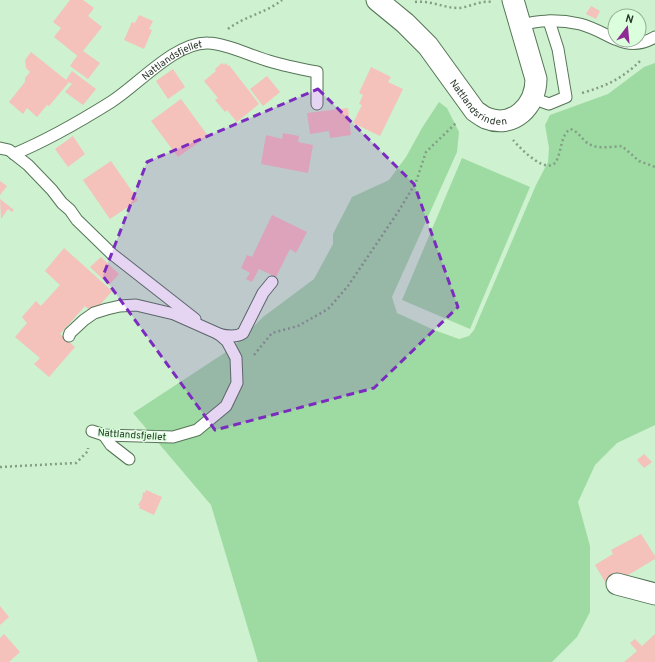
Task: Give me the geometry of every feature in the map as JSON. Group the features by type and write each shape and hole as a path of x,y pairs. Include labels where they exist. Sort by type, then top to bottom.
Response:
{"street":[{"name":"Nattlandsrinden","path":"385,6 428,46 475,111 485,118 496,120 508,120 518,115 526,108 532,98 536,86 536,79 516,13"},
{"path":"617,584 655,594"}],"lane":[{"path":"516,13 535,21 580,24 607,35"},
{"path":"532,98 549,104 566,97 558,49 549,21"},
{"name":"Nattlandsfjellet","path":"14,154 60,132 112,101 170,57 184,48 197,44 209,43 270,62 317,72 317,104"},
{"name":"Nattlandsfjellet","path":"0,148 9,150 28,165 78,220 112,254 204,326 219,334 227,341 236,358 237,383 226,406 197,430 173,437 104,434 92,432"},
{"name":"Nattlandsfjellet","path":"69,336 70,333 84,320 94,314 120,306 136,305 174,314 219,334 239,336 243,333 263,293 268,289 272,282"},
{"path":"104,434 111,445 129,459"}],"path":[{"path":"209,43 236,23 266,10 282,0"},
{"path":"385,6 427,1 460,8 484,0 492,2 504,14 516,13"},
{"path":"566,97 600,88 625,75 648,52 650,39"},
{"path":"236,368 251,358 272,333 298,326 328,309 348,286 400,209 416,182 426,152 461,118 475,111"},
{"path":"508,120 513,140 532,159 541,164 549,165 555,162 558,158 561,143 570,129 575,130 586,142 596,146 622,146 639,161 655,167"},
{"path":"0,467 76,463 88,451 92,432"}],"highlighted area":[{"path":"318,89 414,184 458,307 374,388 215,430 103,276 147,162"}],"green space":[{"path":"655,63 655,425 617,443 595,465 578,502 590,546 590,612 577,637 552,662 258,662 211,505 133,413 232,348 263,317 314,279 333,244 333,234 352,197 389,180 406,157 422,128 439,102 447,108 459,132 457,152 392,297 397,313 434,330 459,339 469,336 474,330 536,185 548,162 549,148 545,125 550,115 608,94 644,67"},
{"path":"462,158 530,187 470,329 402,300"}],"building":[{"path":"70,0 83,0 94,8 88,16 102,27 83,51 100,63 88,79 70,66 77,56 80,58 54,37 61,28 53,22"},
{"path":"591,6 600,11 596,19 586,14"},
{"path":"139,15 153,21 149,29 152,30 144,49 124,40 132,22 135,23"},
{"path":"31,52 66,80 72,71 96,89 83,105 65,92 72,84 69,82 49,106 47,105 37,117 27,108 23,114 9,102 25,82 25,78 30,72 26,68 25,60"},
{"path":"222,63 224,65 226,63 228,66 229,65 259,104 237,122 227,110 225,112 215,100 218,98 204,81 216,71 215,69"},
{"path":"371,67 391,77 388,82 403,89 380,136 353,123 362,105 359,104 363,95 359,93"},
{"path":"173,69 185,87 168,99 156,81"},
{"path":"267,76 280,92 263,106 250,89"},
{"path":"181,99 208,136 178,157 151,121"},
{"path":"348,108 351,135 330,138 329,131 310,134 307,113"},
{"path":"283,133 299,136 298,142 313,145 308,173 261,164 266,135 282,139"},
{"path":"73,136 85,154 68,167 55,149"},
{"path":"111,161 138,200 110,219 83,180"},
{"path":"0,181 7,186 0,195"},
{"path":"0,199 14,210 12,212 8,209 1,219"},
{"path":"272,215 307,232 296,253 290,249 276,277 259,269 252,282 246,279 250,273 241,268 247,255 252,257"},
{"path":"64,248 112,291 93,313 85,306 60,334 75,347 49,377 34,364 40,358 15,337 27,323 22,317 36,301 41,306 60,285 45,271"},
{"path":"101,257 119,274 109,285 90,267"},
{"path":"644,454 652,462 644,468 637,460"},
{"path":"146,490 162,497 154,515 139,508 140,506 138,505 142,499 143,492 145,493"},
{"path":"641,534 655,556 655,559 608,587 595,565 613,554 611,550"},
{"path":"0,606 9,617 0,625"},
{"path":"4,634 20,652 9,662 0,662 0,638"},
{"path":"655,634 655,662 624,662 637,651 630,643 635,639 642,646"}]}
